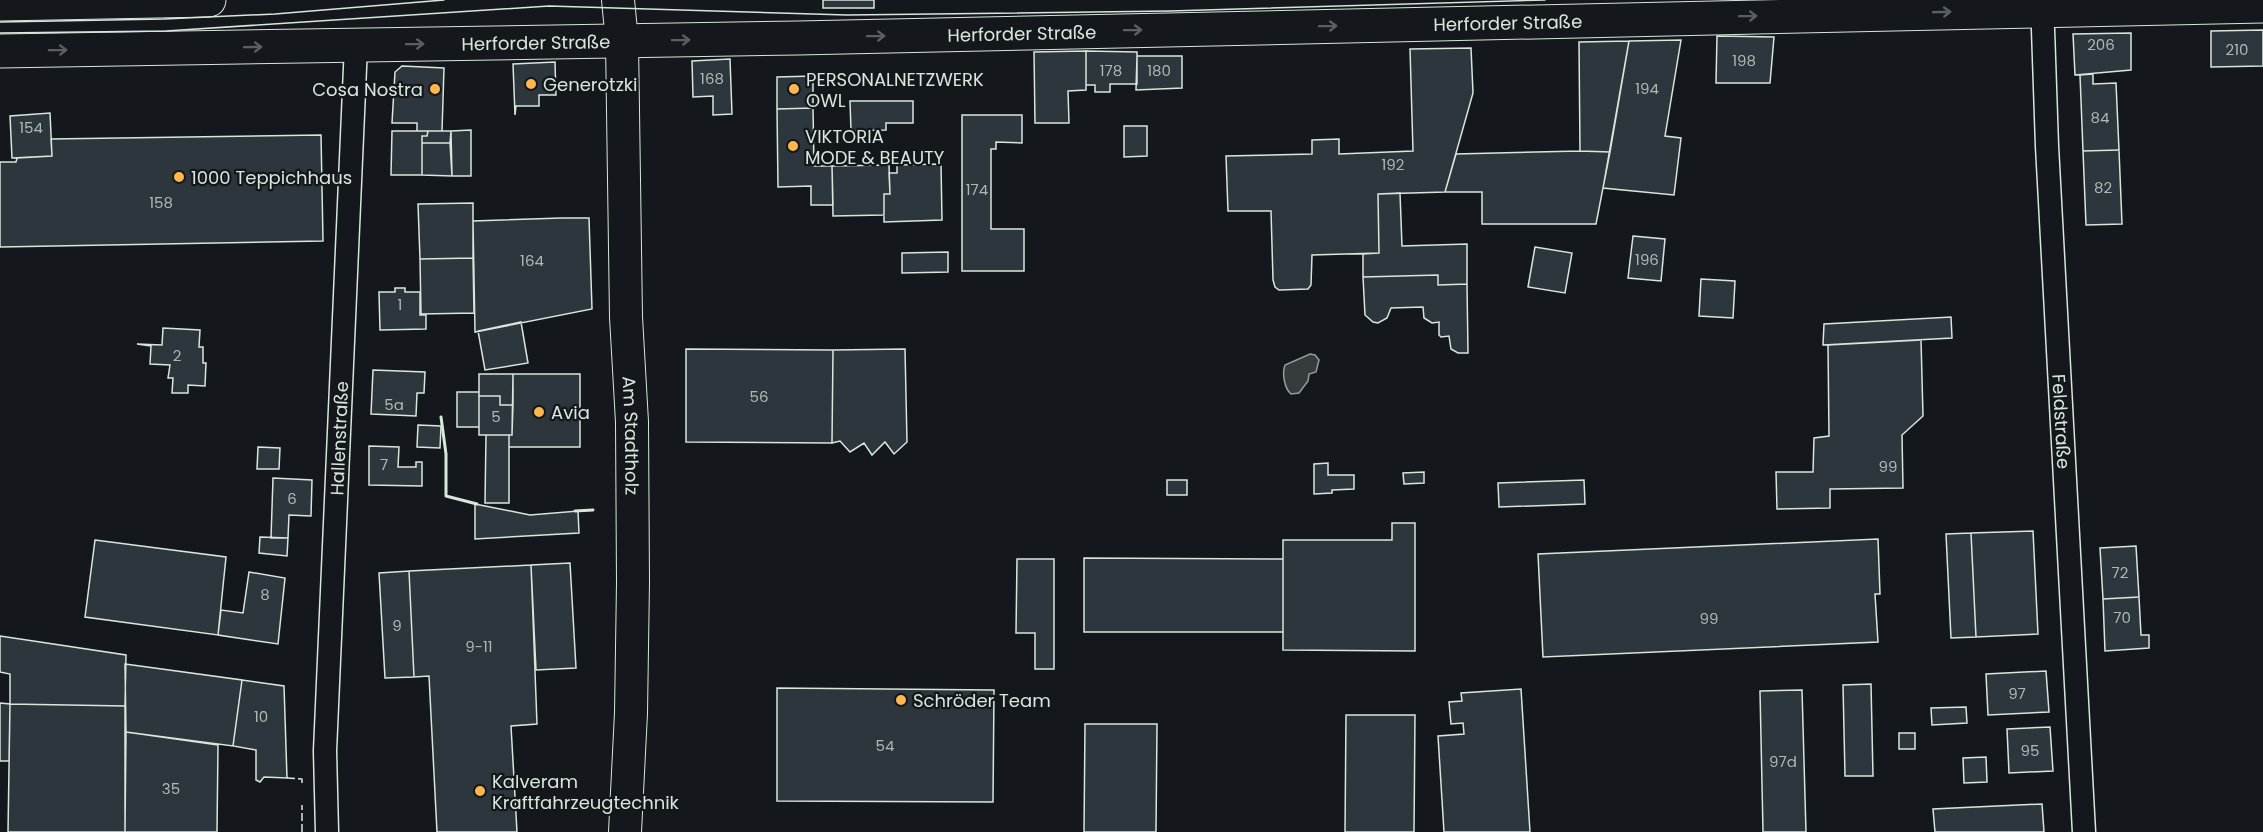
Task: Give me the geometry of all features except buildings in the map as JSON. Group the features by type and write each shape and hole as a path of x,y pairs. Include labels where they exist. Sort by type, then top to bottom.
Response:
{"main road":[{"path":"0,4 209,0"},
{"name":"Herforder Straße","path":"0,51 622,41 2042,5 2263,6"}],"street":[{"name":"Am Stadtholz","path":"618,0 622,41 626,317 632,422 631,713 625,832"},
{"name":"Feldstraße","path":"2042,5 2047,146 2084,832"},
{"name":"Hallenstraße","path":"327,832 325,751 356,45"}],"shaded area":[{"path":"1310,354 1315,355 1319,360 1316,372 1309,374 1308,381 1299,393 1291,394 1284,380 1285,365"}],"tram line":[{"path":"0,22 275,14 444,0"},
{"path":"0,33 166,31 549,6 847,15 1170,11 1545,0"}],"fence":[{"path":"287,778 302,779 302,786"},
{"path":"302,805 302,832"}],"wall":[{"path":"441,417 446,454 446,496 477,504"},
{"path":"575,511 593,510"}],"place":[{"name":"Generotzki","path":"531,84"},
{"name":"Cosa Nostra","path":"435,89"},
{"name":"PERSONALNETZWERK OWL","path":"794,89"},
{"name":"VIKTORIA MODE & BEAUTY","path":"793,146"},
{"name":"1000 Teppichhaus","path":"179,177"},
{"name":"Avia","path":"539,412"},
{"name":"Schröder Team","path":"901,700"},
{"name":"Kalveram Kraftfahrzeugtechnik","path":"480,791"}]}
